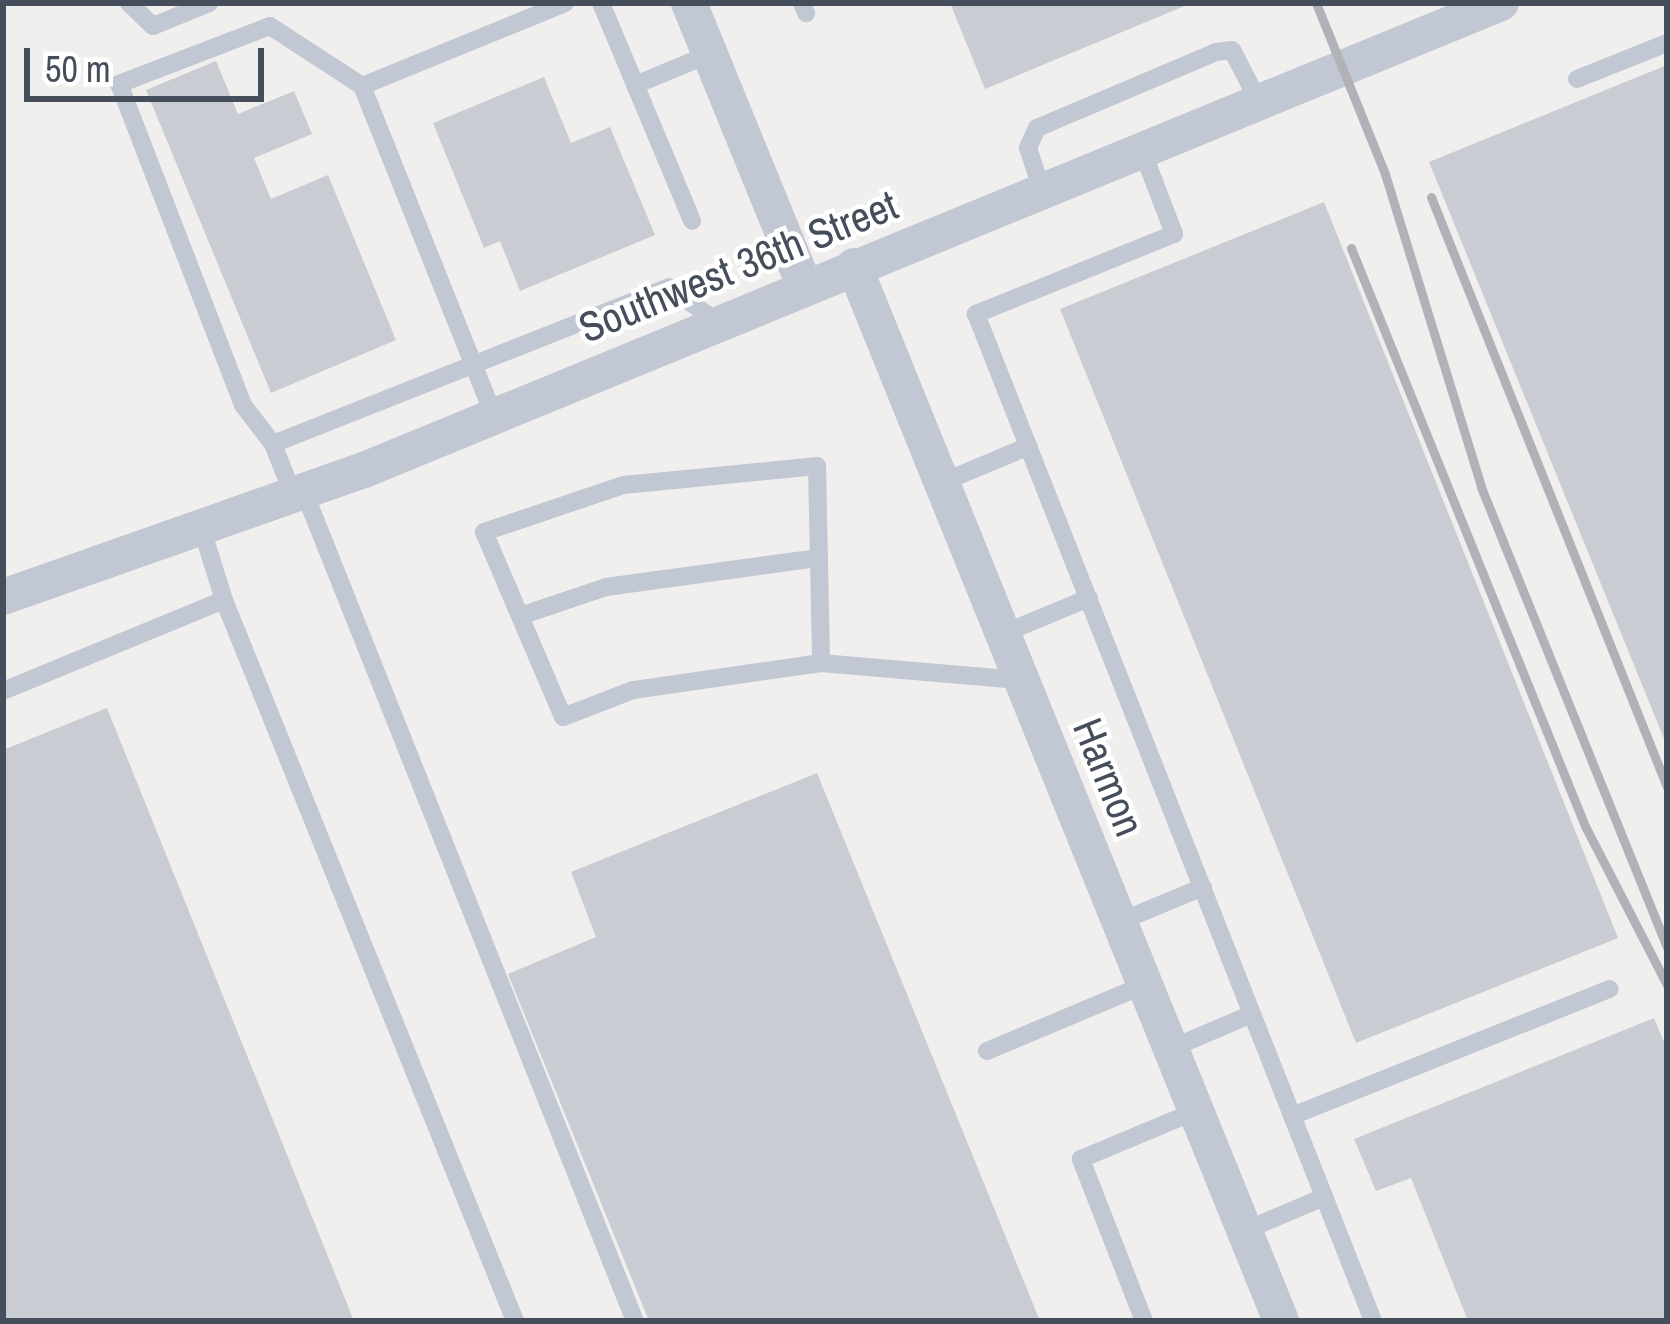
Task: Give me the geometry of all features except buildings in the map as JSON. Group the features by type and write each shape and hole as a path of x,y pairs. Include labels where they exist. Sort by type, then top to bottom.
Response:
{"street":[{"path":"689,3 805,287"},
{"name":"Southwest 36th Street","path":"3,597 494,416 1501,3"},
{"name":"Harmon","path":"854,266 1281,1321"}],"lane":[{"path":"129,3 153,26 208,3"},
{"path":"362,86 565,3"},
{"path":"601,3 692,221"},
{"path":"494,416 362,86 270,26 119,84 243,405 273,444 298,490 635,1321"},
{"path":"1577,79 1667,43"},
{"path":"1042,190 1028,148 1037,128 1216,52 1232,50 1259,102"},
{"path":"635,85 710,54"},
{"path":"1142,150 1174,233 976,314 1373,1321"},
{"path":"273,444 669,287 719,323"},
{"path":"941,483 1029,446"},
{"path":"821,663 817,466 624,485 484,532 563,717 633,690 821,663 1020,680"},
{"path":"200,521 224,600 515,1321"},
{"path":"520,616 606,586 818,558"},
{"path":"1002,634 1089,598"},
{"path":"3,691 224,600"},
{"path":"1119,922 1202,887"},
{"path":"987,1051 1144,985"},
{"path":"1292,1116 1610,989"},
{"path":"1170,1049 1252,1014"},
{"path":"1144,1321 1081,1159 1196,1112"},
{"path":"1244,1232 1324,1197"}],"railway":[{"path":"1316,3 1385,174 1481,487 1667,948"},
{"path":"1431,197 1667,787"},
{"path":"1351,248 1585,826 1667,985"}]}
